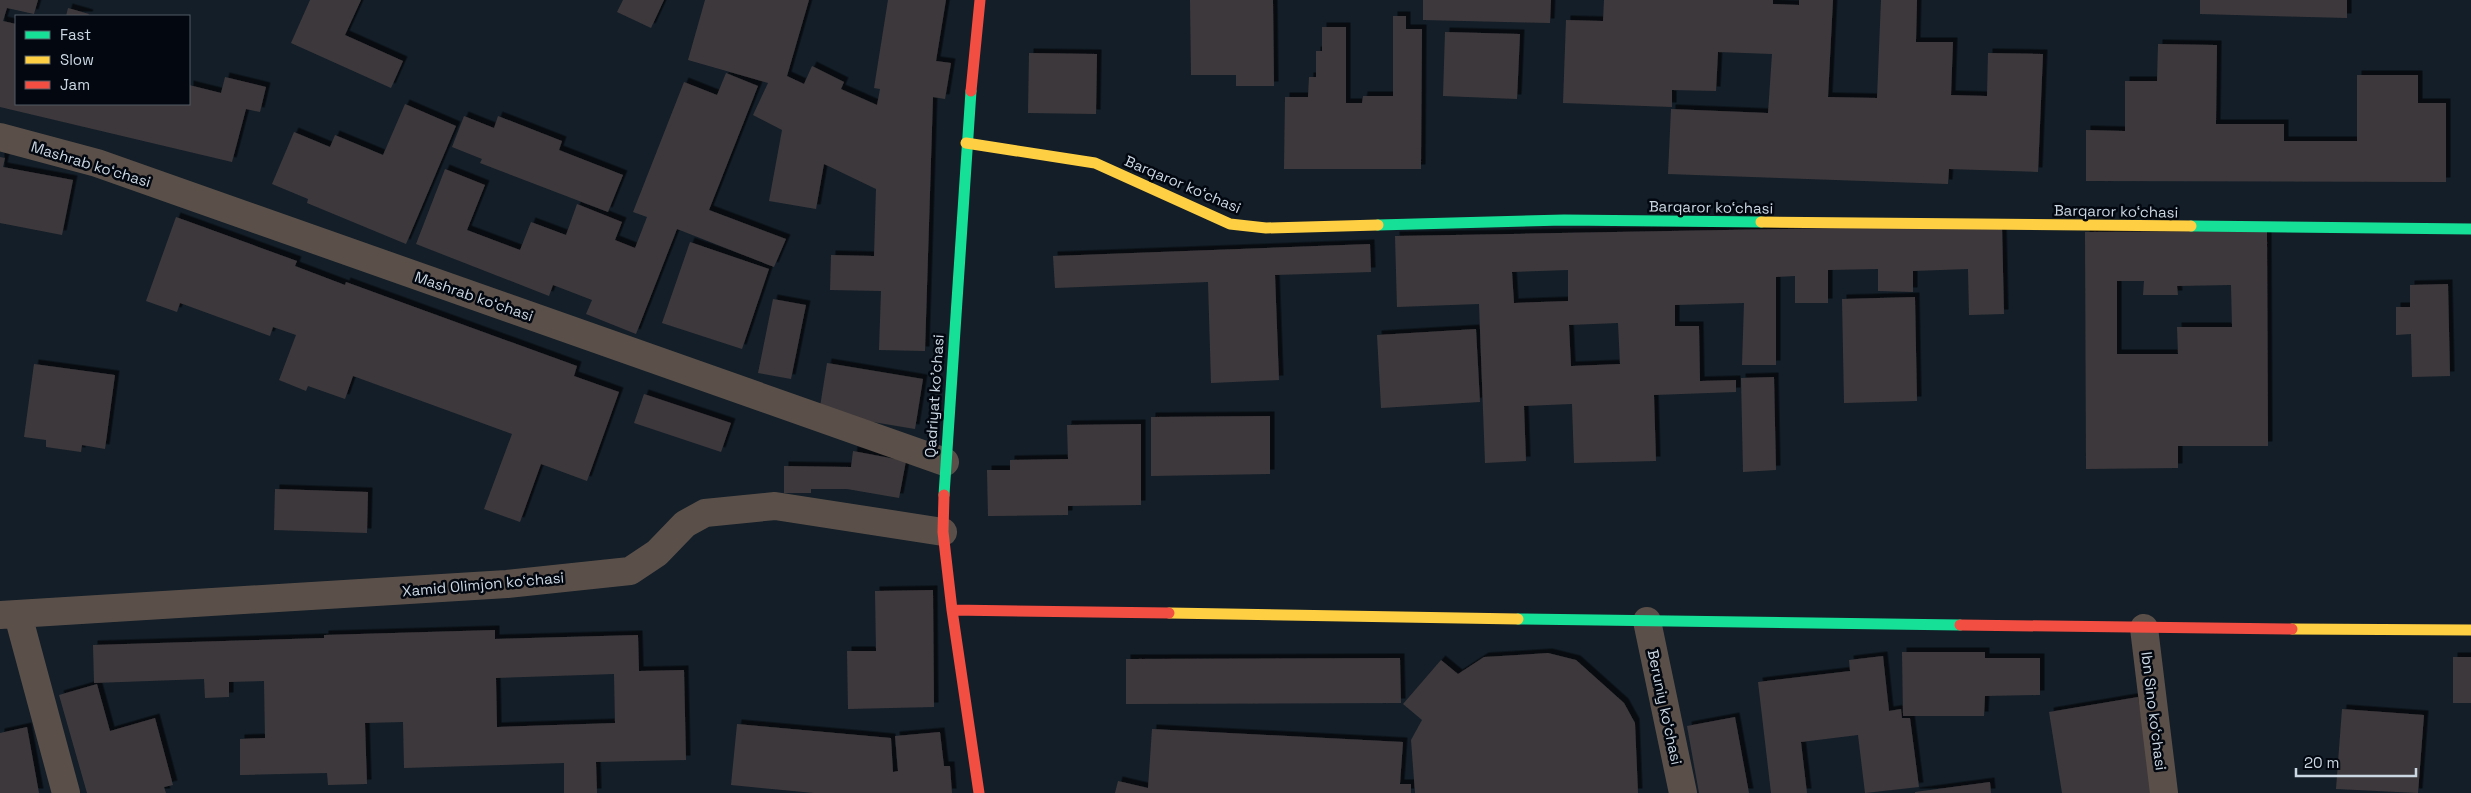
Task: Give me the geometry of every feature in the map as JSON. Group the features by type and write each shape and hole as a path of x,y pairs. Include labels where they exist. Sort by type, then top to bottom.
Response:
{"street":[{"name":"Qadriyat ko'chasi","path":"979,793 952,610 943,532 945,462 966,143 980,0"},
{"name":"Mashrab koʻchasi","path":"0,137 97,163 945,462"},
{"name":"Barqaror koʻchasi","path":"966,143 1095,164 1230,224 1266,228 1564,220 2471,229"},
{"name":"Xamid Olimjon koʻchasi","path":"9,615 507,584 630,571 657,553 685,524 705,513 775,506 943,532"},
{"path":"952,610 2144,628 2471,630"},
{"path":"9,615 66,793"},
{"name":"Beruniy koʻchasi","path":"1647,621 1682,793"},
{"name":"Ibn Sino koʻchasi","path":"2144,628 2164,793"}],"building":[{"path":"0,0 38,0 34,14 7,8 3,21 15,24 15,105 190,105 190,85 221,93 225,77 266,87 260,112 246,109 232,162 0,107"},
{"path":"310,0 361,0 345,35 403,61 391,88 291,43"},
{"path":"623,0 664,0 651,28 617,12"},
{"path":"705,0 809,0 787,76 804,84 812,66 844,82 841,89 877,105 880,89 874,88 888,0 946,0 936,61 951,63 945,99 933,97 925,351 879,350 881,291 830,290 831,255 874,256 876,189 824,164 816,209 769,201 782,130 753,115 768,83 688,60"},
{"path":"1190,0 1273,0 1274,86 1236,86 1236,75 1191,75"},
{"path":"1423,0 1551,0 1550,23 1423,20"},
{"path":"1604,0 1773,0 1773,4 1799,5 1799,0 1833,0 1828,97 1877,98 1881,0 1917,0 1916,42 1953,42 1951,95 1987,96 1988,53 2043,54 2038,172 1949,169 1948,184 1668,174 1671,109 1768,113 1772,54 1718,52 1716,91 1672,90 1672,107 1563,103 1566,20 1603,21"},
{"path":"2200,0 2347,0 2347,18 2200,14"},
{"path":"68,8 89,14 88,15 66,15"},
{"path":"1393,16 1406,16 1406,29 1422,29 1421,169 1284,169 1285,97 1308,97 1309,77 1316,77 1316,51 1322,51 1322,27 1346,27 1346,103 1362,103 1363,96 1393,96"},
{"path":"1445,32 1520,34 1517,99 1443,96"},
{"path":"2158,44 2217,45 2216,124 2284,124 2284,141 2357,141 2357,75 2418,75 2418,103 2446,103 2446,182 2086,181 2086,130 2125,131 2125,81 2157,81"},
{"path":"1029,53 1097,54 1096,114 1028,113"},
{"path":"726,73 758,86 709,210 786,239 774,267 677,229 636,334 586,314 592,300 553,285 549,296 416,244 445,169 485,185 467,230 520,250 531,222 566,235 577,204 622,222 615,240 635,248 647,217 633,212 684,82 717,95"},
{"path":"405,104 456,126 406,244 307,203 308,199 272,184 294,132 330,147 335,135 383,155"},
{"path":"464,116 494,128 498,116 562,141 559,150 623,175 608,212 480,163 482,159 452,147"},
{"path":"0,157 5,158 3,167 73,180 62,235 0,223"},
{"path":"176,217 297,261 295,266 345,285 346,282 577,366 574,376 619,392 587,481 541,464 520,522 484,509 512,434 353,376 345,399 308,386 306,391 279,380 296,335 273,327 270,336 180,303 177,312 146,301"},
{"path":"2002,225 2004,314 1969,315 1968,269 1913,271 1913,292 1878,291 1878,269 1828,270 1828,303 1795,303 1795,276 1776,277 1776,365 1742,365 1744,303 1675,305 1675,326 1699,326 1700,381 1736,380 1736,392 1654,395 1656,461 1574,463 1572,404 1524,406 1526,461 1485,463 1479,304 1397,307 1395,236","holes":["1568,270 1568,301 1514,303 1512,272","1618,323 1620,364 1571,366 1569,325"]},
{"path":"2267,231 2268,446 2178,446 2178,468 2086,469 2085,232","holes":["2117,281 2144,281 2143,295 2178,295 2177,286 2231,285 2232,327 2177,327 2178,354 2117,354"]},
{"path":"690,242 769,269 742,349 662,323"},
{"path":"1370,244 1371,272 1275,275 1279,380 1211,383 1208,282 1055,288 1053,256"},
{"path":"2448,284 2450,376 2412,377 2411,334 2396,335 2396,307 2410,307 2410,285"},
{"path":"1915,297 1917,401 1844,403 1842,299"},
{"path":"773,299 806,305 791,379 758,373"},
{"path":"1476,329 1480,402 1381,408 1377,335"},
{"path":"827,363 923,379 915,429 819,413"},
{"path":"34,364 115,375 105,449 82,445 81,452 46,447 46,440 24,437"},
{"path":"1774,377 1776,470 1743,472 1741,378"},
{"path":"644,394 731,423 721,452 634,423"},
{"path":"1270,416 1270,474 1151,476 1151,417"},
{"path":"1141,424 1141,505 1068,506 1068,515 988,516 987,470 1010,470 1010,460 1068,459 1067,425"},
{"path":"853,451 906,461 899,498 847,489 811,489 811,493 784,493 784,466 851,467"},
{"path":"275,489 368,492 367,533 274,530"},
{"path":"933,590 934,707 848,709 847,651 876,651 875,591"},
{"path":"495,630 495,639 638,635 639,671 684,670 686,760 596,762 597,793 564,793 564,763 404,768 403,722 365,723 367,784 328,785 327,773 240,775 240,739 265,738 264,681 229,682 229,697 205,698 204,679 94,683 93,645 324,638 324,635","holes":["614,674 615,723 497,727 496,678"]},
{"path":"1902,652 1985,652 1985,658 2040,658 2040,695 1985,696 1984,716 1903,716"},
{"path":"1548,653 1576,660 1624,703 1635,723 1638,793 1415,793 1411,740 1422,720 1403,704 1441,660 1458,674 1484,657"},
{"path":"1883,656 1889,711 1901,709 1902,718 1910,718 1919,787 1865,793 1858,735 1801,742 1807,793 1771,793 1758,682 1850,671 1849,660"},
{"path":"2453,657 2471,657 2471,703 2453,703"},
{"path":"1400,658 1401,703 1126,704 1126,659"},
{"path":"97,684 110,731 155,718 173,785 164,787 166,793 87,793 59,695"},
{"path":"2138,697 2154,793 2062,793 2049,712"},
{"path":"2342,709 2424,715 2418,793 2336,789"},
{"path":"1735,717 1749,793 1699,793 1687,726"},
{"path":"737,724 891,738 893,772 898,771 895,736 940,732 944,766 950,766 952,793 814,793 731,785"},
{"path":"27,727 39,793 0,793 0,733"},
{"path":"1152,729 1403,742 1400,784 1411,784 1411,793 1115,793 1118,781 1148,788"},
{"path":"1990,782 1991,793 1915,793 1915,792"}],"traffic: fast":[{"path":"944,495 971,91"},
{"path":"1378,225 1564,220 1761,222"},
{"path":"2191,226 2471,229"},
{"path":"1518,619 1960,625"}],"traffic: slow":[{"path":"966,143 1095,163 1230,224 1266,228 1378,225"},
{"path":"1761,222 2191,226"},
{"path":"1169,613 1518,619"},
{"path":"2292,629 2471,630"}],"traffic: jam":[{"path":"971,91 980,0"},
{"path":"944,495 943,532 952,610 979,793"},
{"path":"952,610 1169,613"},
{"path":"1960,625 2292,629"}]}
